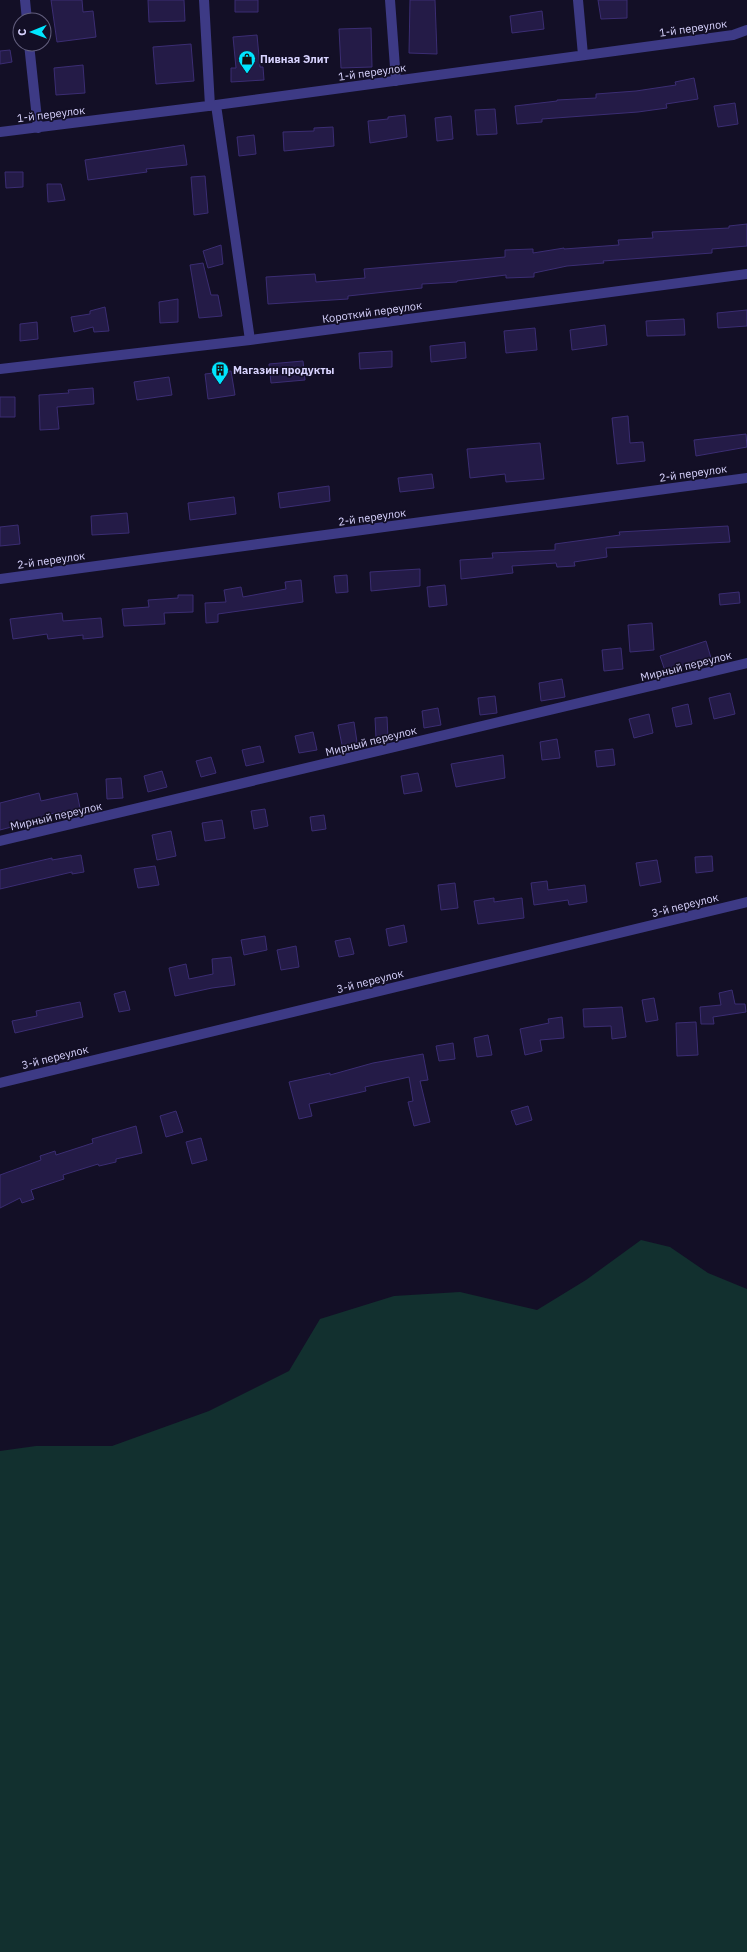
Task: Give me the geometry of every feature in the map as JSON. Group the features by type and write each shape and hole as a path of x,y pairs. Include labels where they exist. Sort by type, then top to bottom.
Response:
{"street":[{"path":"25,0 26,12"},
{"path":"204,0 213,106 250,340"},
{"path":"390,0 396,81"},
{"path":"578,0 583,55"},
{"name":"1-й переулок","path":"0,132 213,106 733,35 747,30"},
{"path":"30,52 38,128"},
{"name":"Короткий переулок","path":"0,368 250,340 747,274"},
{"name":"2-й переулок","path":"0,579 747,478"},
{"name":"Мирный переулок","path":"0,841 747,663"},
{"name":"3-й переулок","path":"0,1083 747,903"}],"green space":[{"path":"641,1240 670,1247 708,1273 747,1289 747,1952 0,1952 0,1451 36,1446 112,1446 209,1411 289,1371 320,1319 394,1296 460,1292 537,1310 586,1280"}],"building":[{"path":"51,0 82,0 83,12 93,11 96,37 57,42"},
{"path":"148,0 184,0 185,21 149,22"},
{"path":"235,0 258,0 258,12 235,12"},
{"path":"410,0 435,0 437,54 409,53"},
{"path":"598,0 627,0 627,18 601,19"},
{"path":"542,11 544,29 512,33 510,16"},
{"path":"371,28 372,67 341,68 339,29"},
{"path":"257,35 260,67 263,67 264,80 231,82 231,68 236,68 233,37"},
{"path":"191,44 194,81 156,84 153,47"},
{"path":"10,50 12,62 0,64 0,51"},
{"path":"83,65 85,93 56,95 54,68"},
{"path":"694,78 698,99 666,104 667,108 638,112 542,119 542,122 517,124 515,106 557,100 596,98 596,94 636,91 676,85 675,82"},
{"path":"735,103 738,124 718,127 714,106"},
{"path":"495,109 497,134 477,135 475,110"},
{"path":"405,115 407,137 370,143 368,121 388,119 388,117"},
{"path":"451,116 453,139 437,141 435,118"},
{"path":"333,127 334,146 284,151 283,132 314,131 314,128"},
{"path":"254,135 256,154 239,156 237,137"},
{"path":"184,145 187,165 146,169 147,172 88,180 85,160"},
{"path":"5,172 23,172 23,187 6,188"},
{"path":"205,176 208,213 194,215 191,177"},
{"path":"47,184 61,184 65,200 48,202"},
{"path":"747,224 747,246 712,249 712,253 603,261 604,263 567,266 534,273 534,277 506,278 506,275 457,282 422,284 422,288 348,296 348,299 268,304 266,277 315,274 316,282 365,278 364,269 505,257 505,250 533,249 533,253 564,248 619,245 618,240 653,238 652,232 729,228 729,226"},
{"path":"221,245 223,264 208,268 203,251"},
{"path":"203,263 211,295 218,295 222,316 199,318 190,265"},
{"path":"178,299 178,322 160,323 159,302"},
{"path":"105,307 109,331 94,332 93,327 74,332 71,317 90,314 90,311"},
{"path":"747,310 747,326 718,328 717,313"},
{"path":"684,319 685,335 647,336 646,321"},
{"path":"37,322 38,339 20,341 20,324"},
{"path":"605,325 607,345 572,350 570,330"},
{"path":"535,328 537,350 506,353 504,331"},
{"path":"465,342 466,358 431,362 430,346"},
{"path":"392,351 392,367 360,369 359,353"},
{"path":"303,361 305,380 271,383 269,364"},
{"name":"Магазин продукты","path":"231,371 235,395 208,399 205,374"},
{"path":"169,377 172,395 137,400 134,382"},
{"path":"93,388 94,404 57,407 59,429 40,430 39,395 69,393 68,390"},
{"path":"0,397 15,397 15,417 0,417"},
{"path":"628,416 630,443 643,442 645,461 617,464 612,418"},
{"path":"746,434 747,447 696,456 694,440"},
{"path":"540,443 544,479 506,482 505,474 470,478 467,449"},
{"path":"432,474 434,488 400,492 398,478"},
{"path":"329,486 330,501 280,508 278,493"},
{"path":"234,497 236,514 190,520 188,503"},
{"path":"127,513 129,533 92,535 91,516"},
{"path":"18,525 20,544 0,546 0,527"},
{"path":"728,526 730,542 606,548 607,557 574,562 575,566 557,567 556,563 512,566 513,573 461,579 460,560 493,558 492,553 555,550 555,544 620,535 619,532"},
{"path":"420,569 420,586 371,591 370,572"},
{"path":"347,575 348,592 336,593 334,576"},
{"path":"301,580 303,602 218,614 218,622 206,623 205,603 226,602 224,590 241,587 243,597 286,589 285,582"},
{"path":"445,585 447,605 429,607 427,587"},
{"path":"739,592 740,603 720,605 719,594"},
{"path":"178,595 193,595 193,612 164,613 165,624 124,626 122,609 149,607 148,600 178,598"},
{"path":"62,613 63,621 101,618 103,637 83,639 83,635 48,639 47,634 13,639 10,619"},
{"path":"652,623 654,650 630,652 628,625"},
{"path":"706,641 711,658 665,671 660,656"},
{"path":"621,648 623,669 604,671 602,650"},
{"path":"562,679 565,697 541,701 539,683"},
{"path":"730,693 735,714 714,719 709,698"},
{"path":"495,696 497,713 480,715 478,698"},
{"path":"688,704 692,724 676,727 672,708"},
{"path":"438,708 441,725 424,728 422,711"},
{"path":"649,714 653,733 634,738 629,719"},
{"path":"387,717 388,738 376,738 375,718"},
{"path":"354,722 357,742 342,745 338,725"},
{"path":"313,732 317,750 299,753 295,736"},
{"path":"557,739 560,758 542,760 540,742"},
{"path":"260,746 264,762 246,766 242,750"},
{"path":"613,749 615,765 597,767 595,751"},
{"path":"503,755 505,778 456,787 451,764"},
{"path":"211,757 216,773 201,777 196,761"},
{"path":"162,771 167,787 148,792 144,776"},
{"path":"418,773 422,791 404,794 401,776"},
{"path":"121,778 123,798 107,799 106,779"},
{"path":"39,793 41,801 77,793 80,808 45,815 45,818 0,830 0,803"},
{"path":"265,809 268,826 254,829 251,811"},
{"path":"324,815 326,829 312,831 310,817"},
{"path":"222,820 225,838 205,841 202,823"},
{"path":"171,831 176,856 157,860 152,835"},
{"path":"81,855 84,872 72,874 72,872 0,889 0,870 52,858 52,860"},
{"path":"712,856 713,871 696,873 695,857"},
{"path":"657,860 661,882 640,886 636,863"},
{"path":"155,866 159,885 138,888 134,869"},
{"path":"547,881 548,890 585,885 587,902 569,905 568,900 534,905 531,883"},
{"path":"455,883 458,908 441,910 438,885"},
{"path":"494,898 494,902 522,898 524,918 478,924 474,901"},
{"path":"404,925 407,942 389,946 386,929"},
{"path":"265,936 267,950 244,955 241,940"},
{"path":"350,938 354,954 339,957 335,941"},
{"path":"296,946 299,967 281,970 277,950"},
{"path":"231,957 235,985 175,996 169,968 186,964 189,979 213,974 212,959"},
{"path":"732,990 735,1004 745,1004 746,1012 713,1017 714,1024 701,1024 700,1007 721,1005 719,993"},
{"path":"125,991 130,1010 119,1012 114,994"},
{"path":"654,998 658,1020 646,1022 642,1000"},
{"path":"80,1002 83,1017 15,1033 12,1021 37,1016 36,1011"},
{"path":"622,1007 626,1037 612,1039 611,1026 584,1027 583,1009"},
{"path":"562,1017 564,1038 540,1040 542,1051 525,1055 520,1029 549,1023 548,1019"},
{"path":"696,1022 698,1055 677,1056 676,1023"},
{"path":"488,1035 492,1055 477,1057 474,1038"},
{"path":"453,1043 455,1059 439,1061 436,1046"},
{"path":"423,1054 428,1080 420,1081 430,1122 414,1126 408,1102 413,1101 409,1077 365,1087 366,1091 309,1104 312,1116 299,1119 289,1082 330,1073 330,1075 373,1063"},
{"path":"528,1106 532,1120 516,1125 511,1111"},
{"path":"176,1111 183,1132 166,1137 160,1116"},
{"path":"136,1126 142,1153 116,1159 116,1162 99,1166 98,1164 63,1175 64,1179 31,1190 34,1199 22,1203 20,1198 0,1208 0,1175 41,1160 40,1156 55,1151 56,1155 93,1143 92,1139"},
{"path":"201,1138 207,1160 192,1164 186,1142"}],"place":[{"name":"Пивная Элит","path":"247,74"},
{"name":"Магазин продукты","path":"220,385"}]}
